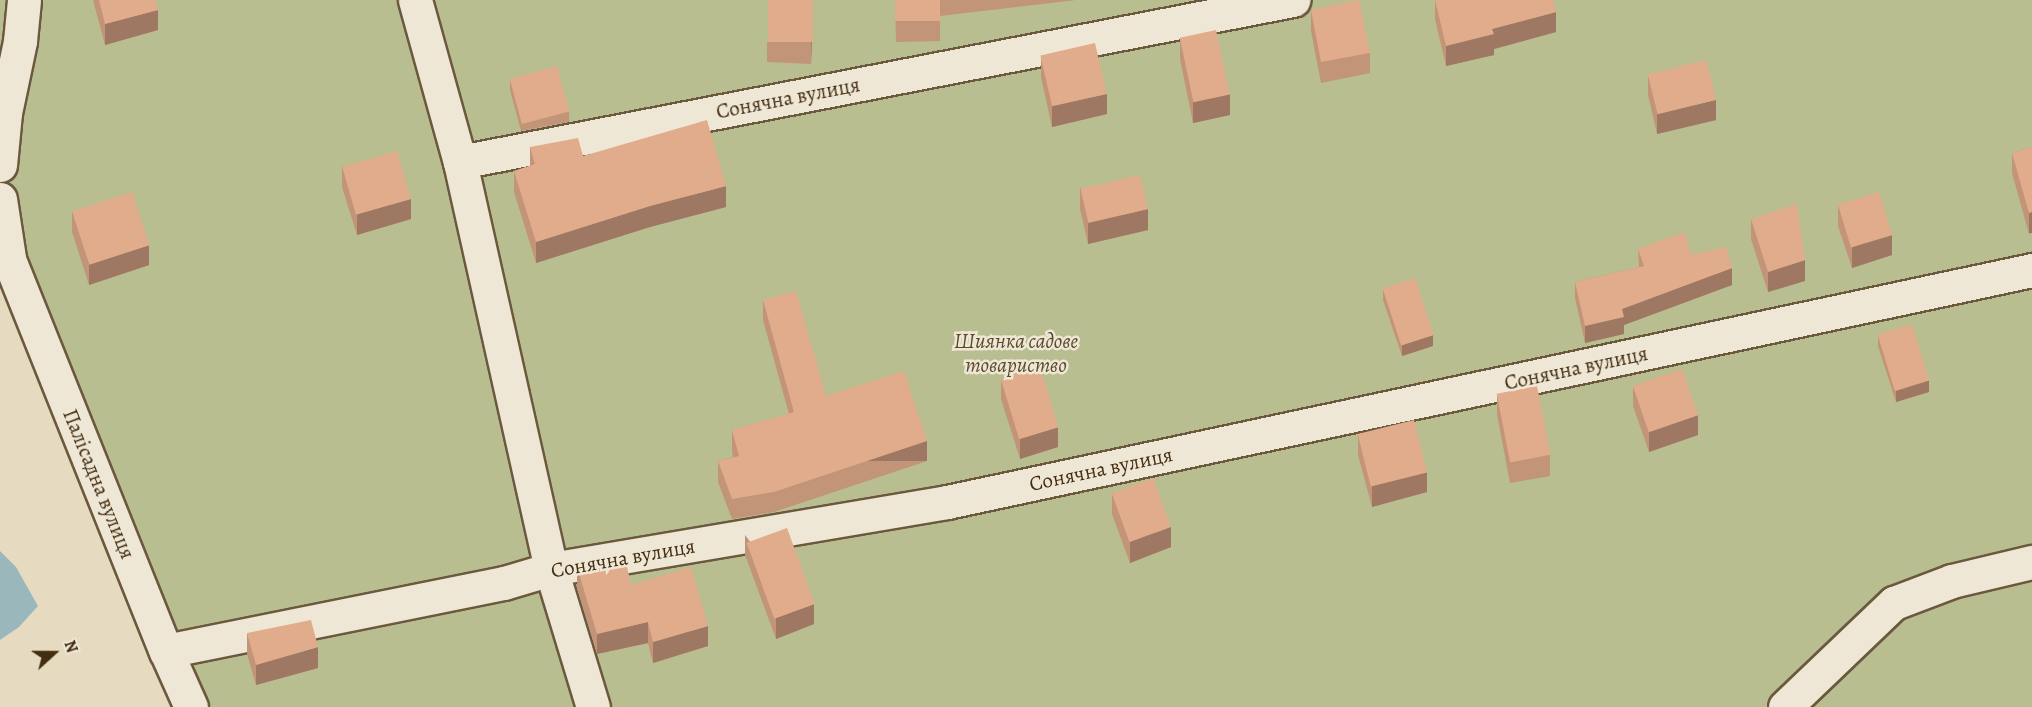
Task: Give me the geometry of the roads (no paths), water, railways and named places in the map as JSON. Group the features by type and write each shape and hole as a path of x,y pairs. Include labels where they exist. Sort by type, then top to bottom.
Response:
{"street":[{"path":"0,165 4,112 20,41 24,0"},
{"path":"415,0 460,162 551,569 593,707"},
{"name":"Сонячна вулиця","path":"460,162 1293,0"},
{"name":"Палісадна вулиця","path":"0,199 5,248 166,651 191,707"},
{"name":"Сонячна вулиця","path":"166,651 504,583 551,569 947,502 2032,270"},
{"path":"1785,707 1894,603 1952,581 2032,562"}],"water":[{"path":"0,551 16,567 38,606 19,627 0,640"}],"park label":[{"name":"Шиянка садове товариство","path":"1016,353"}]}
